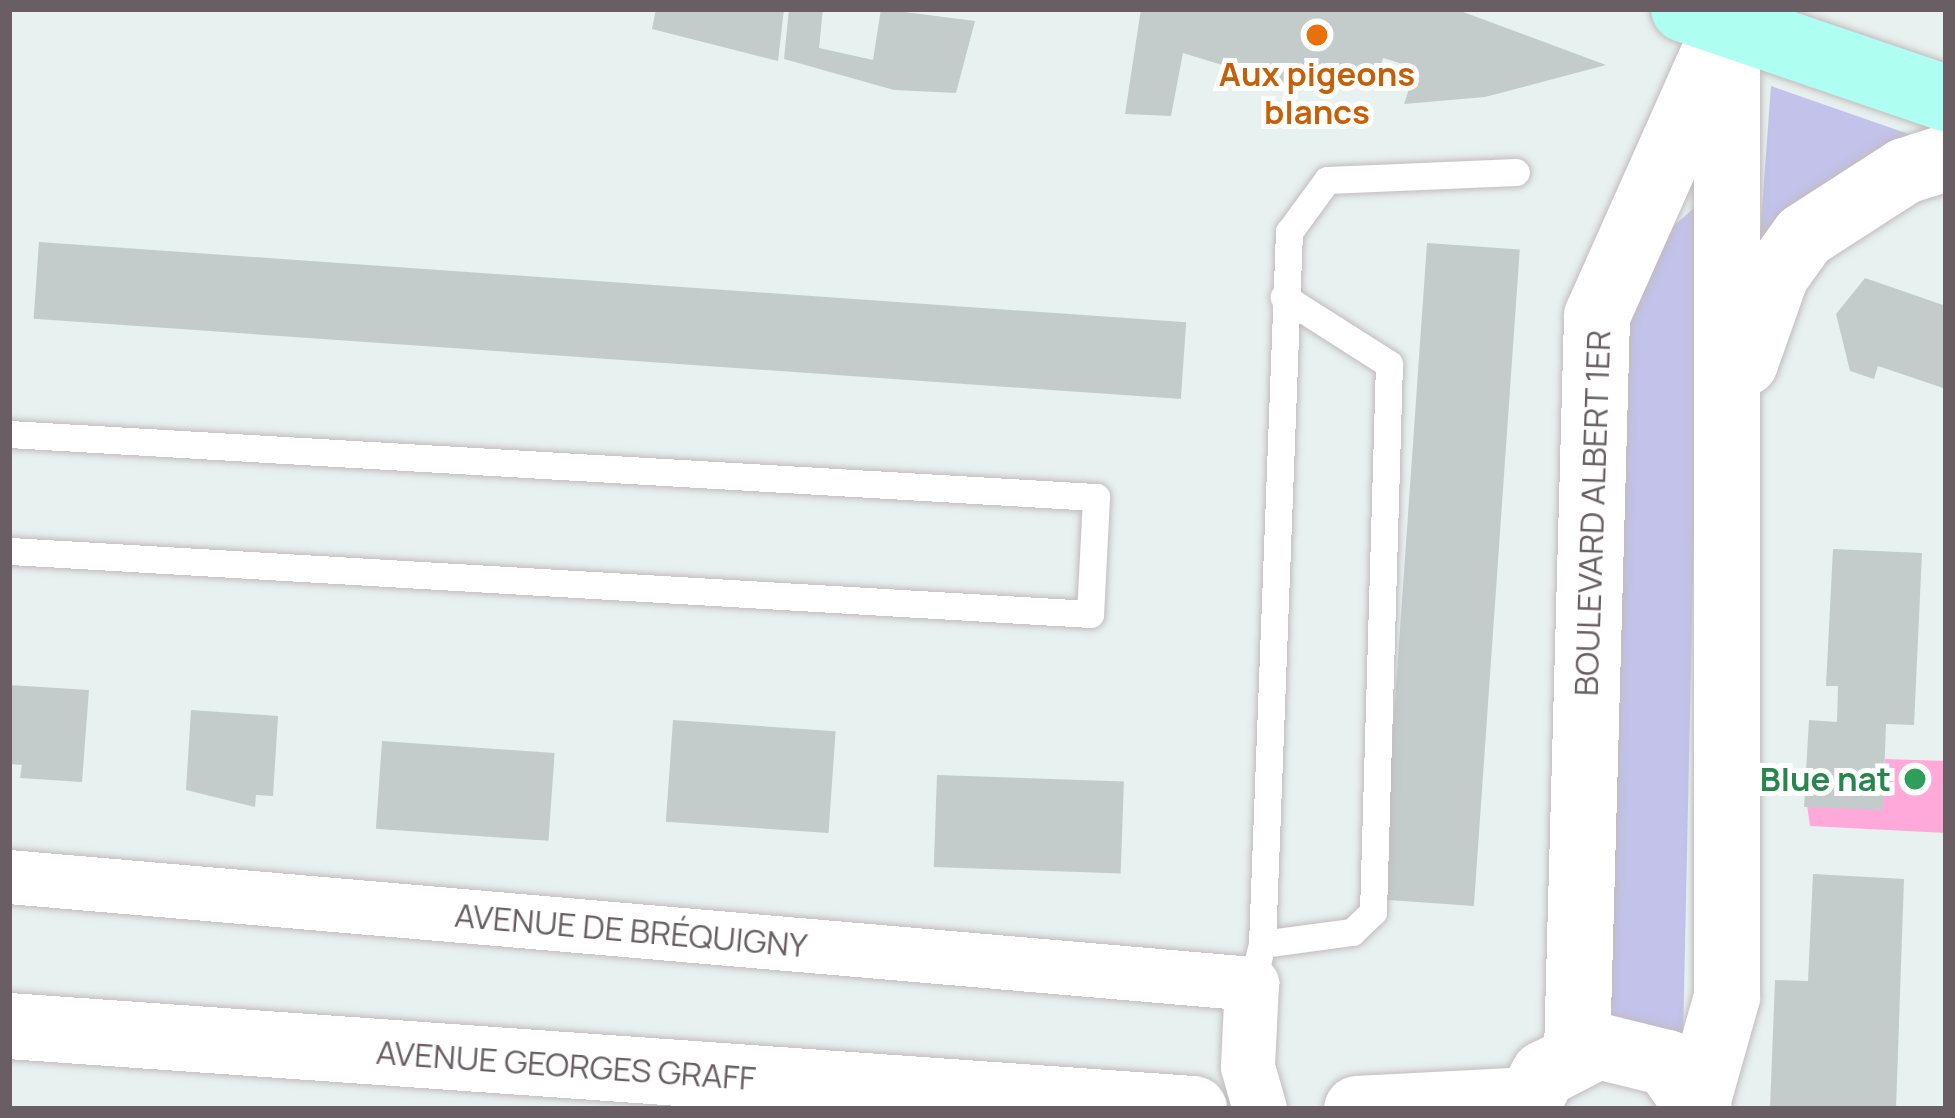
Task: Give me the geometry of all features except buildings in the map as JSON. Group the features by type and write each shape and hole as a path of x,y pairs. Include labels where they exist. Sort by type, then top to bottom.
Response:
{"main road":[{"path":"1698,1106 1727,997 1731,406 1712,14 1946,98"},
{"name":"BOULEVARD ALBERT 1ER","path":"1577,1052 1597,316 1712,14"},
{"path":"1731,406 1777,275 1804,236 1905,171 1946,158"},
{"name":"AVENUE GEORGES GRAFF","path":"9,1026 1194,1109"},
{"path":"1357,1109 1526,1105 1577,1052 1637,1049 1667,1063 1698,1106"}],"street":[{"name":"AVENUE DE BRÉQUIGNY","path":"9,877 1257,964"},
{"path":"1257,964 1248,1066 1260,1109"}],"lane":[{"path":"1284,297 1389,364 1374,888 1373,912 1352,932 1257,964 1284,297 1289,232 1327,180 1516,172"},
{"path":"9,434 1096,497 1090,614 9,551"}],"shaded area":[{"path":"1771,86 1920,138 1777,239 1760,235"},
{"path":"1701,202 1683,1039 1606,1026 1626,321 1670,229"},
{"name":"Blue nat","path":"1885,759 1946,761 1946,833 1810,826 1806,798 1882,810"}],"place":[{"name":"Aux pigeons blancs","path":"1317,35"},
{"name":"Blue nat","path":"1915,779"}]}
